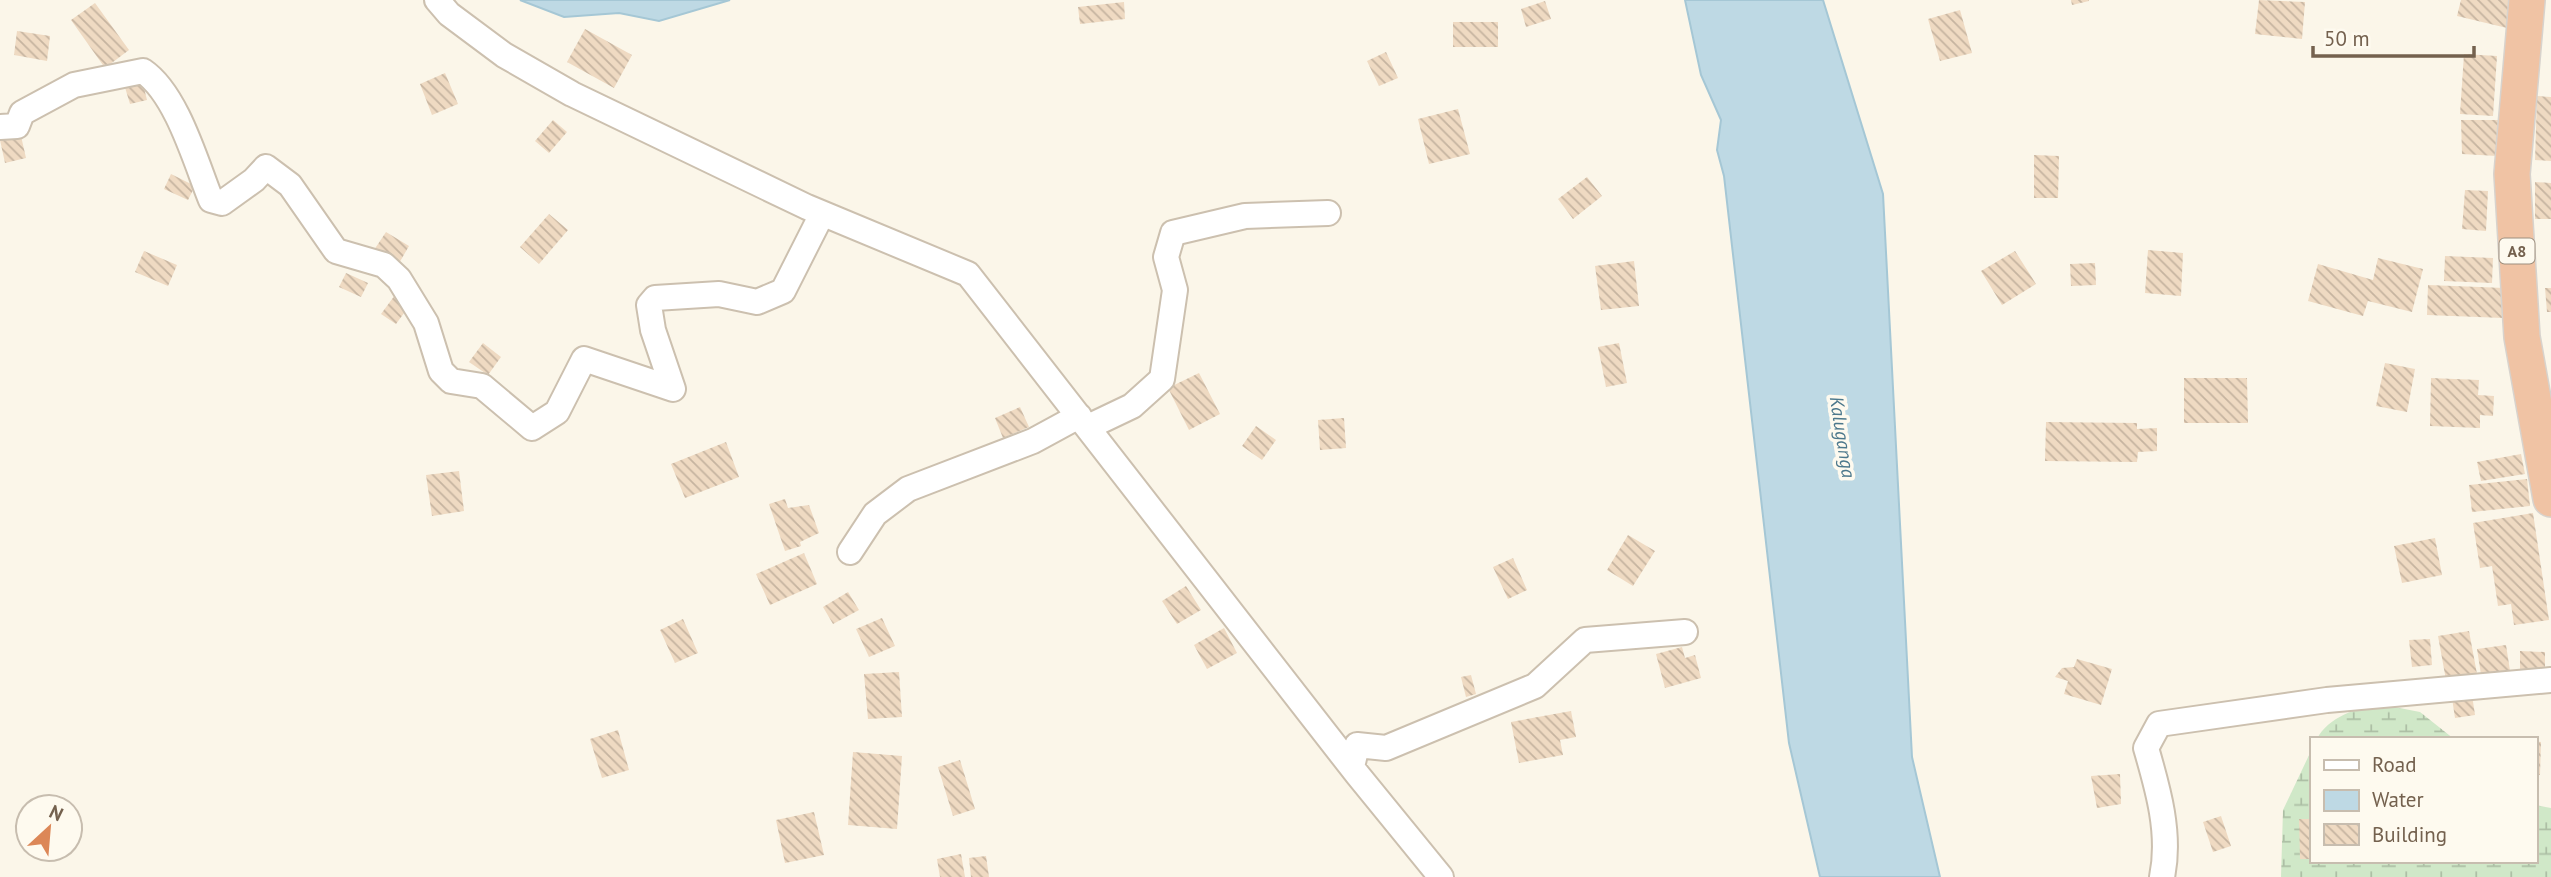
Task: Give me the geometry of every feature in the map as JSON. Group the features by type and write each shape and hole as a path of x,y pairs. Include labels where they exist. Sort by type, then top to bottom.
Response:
{"highway":[{"name":"A8","path":"2527,0 2512,174 2522,337 2551,499"}],"street":[{"path":"437,0 449,14 504,55 572,94 821,214 968,274 1352,767 1441,877"},
{"path":"0,127 18,127 22,113 74,85 143,71 156,79 182,126 211,200 222,203 254,180 266,167 290,185 335,251 384,265 399,279 426,323 441,371 451,381 482,386 532,428 557,412 584,359 673,389 653,331 649,304 655,298 719,294 757,302 783,290 821,214"},
{"path":"850,552 875,514 908,489 1132,406 1162,379 1175,290 1166,257 1173,233 1245,216 1328,213"},
{"path":"1352,767 1357,745 1386,748 1535,686 1585,640 1685,632"},
{"path":"2162,877 2162,805 2146,748 2159,724 2327,700 2551,680"}],"green space":[{"path":"2379,704 2420,712 2451,737 2318,737 2336,719"},
{"path":"2310,753 2310,863 2537,863 2537,805 2551,808 2551,877 2281,877 2283,810"}],"water":[{"path":"520,0 730,0 659,21 619,13 564,17"},
{"name":"Kaluganga","path":"1685,0 1823,0 1883,194 1912,757 1940,877 1820,877 1789,743 1724,176 1717,150 1721,120 1701,75"}],"building":[{"path":"2071,0 2089,0 2089,1 2072,5"},
{"path":"2259,0 2305,2 2302,39 2255,34"},
{"path":"2461,0 2514,0 2507,28 2457,16"},
{"path":"1545,1 1551,19 1526,27 1521,9"},
{"path":"1124,2 1125,19 1080,24 1078,7"},
{"path":"95,3 129,50 105,68 71,20"},
{"path":"1960,10 1972,53 1940,61 1928,19"},
{"path":"1453,22 1498,22 1498,47 1453,47"},
{"path":"585,29 632,55 614,88 567,62"},
{"path":"17,31 50,36 47,61 14,55"},
{"path":"1386,52 1398,78 1379,86 1367,61"},
{"path":"2464,54 2497,56 2493,116 2460,114"},
{"path":"445,73 458,104 432,115 420,84"},
{"path":"142,80 147,100 130,104 124,84"},
{"path":"2537,96 2551,97 2551,161 2535,160"},
{"path":"1458,109 1470,154 1429,164 1418,119"},
{"path":"553,120 567,132 549,153 535,141"},
{"path":"2461,120 2498,120 2497,156 2462,154"},
{"path":"21,136 26,158 5,163 0,140"},
{"path":"2034,155 2059,156 2058,198 2034,198"},
{"path":"171,174 195,186 188,200 164,189"},
{"path":"1587,177 1602,196 1573,219 1558,199"},
{"path":"2535,182 2551,183 2551,219 2535,219"},
{"path":"2465,190 2488,191 2486,231 2462,229"},
{"path":"549,214 568,230 539,264 520,247"},
{"path":"386,232 409,246 398,265 374,250"},
{"path":"2148,250 2183,253 2181,296 2145,293"},
{"path":"144,251 177,265 168,286 135,272"},
{"path":"2015,251 2036,284 2002,305 1981,271"},
{"path":"2445,256 2493,258 2492,283 2444,281"},
{"path":"2378,258 2423,269 2412,312 2368,301 2363,316 2308,301 2318,264 2373,280"},
{"path":"1634,261 1639,306 1601,310 1595,266"},
{"path":"2095,263 2096,285 2071,286 2070,264"},
{"path":"346,273 368,283 361,297 339,287"},
{"path":"2428,285 2505,288 2503,318 2427,315"},
{"path":"2545,288 2551,288 2551,312 2547,312"},
{"path":"395,295 410,305 396,324 381,314"},
{"path":"483,343 501,357 488,375 469,362"},
{"path":"1619,343 1627,383 1606,387 1598,347"},
{"path":"2385,363 2415,369 2407,412 2376,406"},
{"path":"1199,373 1220,414 1189,430 1168,388"},
{"path":"2184,378 2247,378 2248,423 2184,423"},
{"path":"2431,378 2479,380 2478,395 2494,396 2493,416 2480,415 2480,428 2430,426"},
{"path":"1020,407 1029,427 1003,438 995,418"},
{"path":"1344,418 1346,448 1320,450 1318,420"},
{"path":"2046,422 2137,423 2137,429 2157,428 2157,451 2138,452 2137,462 2045,461"},
{"path":"1256,426 1276,440 1262,460 1242,446"},
{"path":"726,442 739,477 685,498 671,464"},
{"path":"2521,454 2525,474 2481,481 2477,462"},
{"path":"459,471 464,511 432,516 426,475"},
{"path":"2527,479 2530,506 2472,512 2469,485"},
{"path":"785,499 788,508 809,505 819,533 800,542 801,546 785,551 769,504"},
{"path":"2533,513 2549,620 2514,625 2511,604 2498,606 2492,566 2480,568 2473,523"},
{"path":"1628,535 1655,551 1633,586 1607,570"},
{"path":"2435,538 2442,575 2402,583 2394,546"},
{"path":"804,553 817,584 770,605 756,574"},
{"path":"1513,558 1527,590 1508,599 1493,567"},
{"path":"1186,586 1201,610 1177,624 1162,601"},
{"path":"848,592 859,610 833,624 823,607"},
{"path":"882,618 895,646 869,657 856,629"},
{"path":"683,619 698,653 675,663 660,630"},
{"path":"1224,628 1237,653 1207,669 1194,645"},
{"path":"2469,631 2477,674 2446,680 2438,636"},
{"path":"2430,639 2432,665 2412,667 2409,640"},
{"path":"2506,645 2511,677 2482,681 2477,649"},
{"path":"1682,647 1685,658 1695,655 1701,678 1665,688 1656,654"},
{"path":"2520,651 2545,652 2545,678 2520,677"},
{"path":"2077,659 2112,669 2101,705 2064,694 2068,681 2055,677 2062,668 2074,667"},
{"path":"899,672 902,717 868,719 864,674"},
{"path":"1471,675 1476,694 1466,697 1461,677"},
{"path":"2472,695 2475,715 2455,718 2452,698"},
{"path":"1571,711 1576,737 1560,740 1563,755 1519,763 1511,722"},
{"path":"618,730 629,770 602,778 590,739"},
{"path":"2537,741 2541,742 2540,775 2537,775"},
{"path":"853,752 902,756 897,829 848,825"},
{"path":"960,760 975,809 953,816 938,767"},
{"path":"2120,774 2121,804 2097,808 2091,776"},
{"path":"814,812 824,855 785,863 776,820"},
{"path":"2221,816 2231,846 2213,852 2203,822"},
{"path":"2299,819 2310,819 2310,859 2300,859"},
{"path":"961,854 965,877 940,877 937,859"},
{"path":"986,856 989,877 971,877 969,858"}]}
